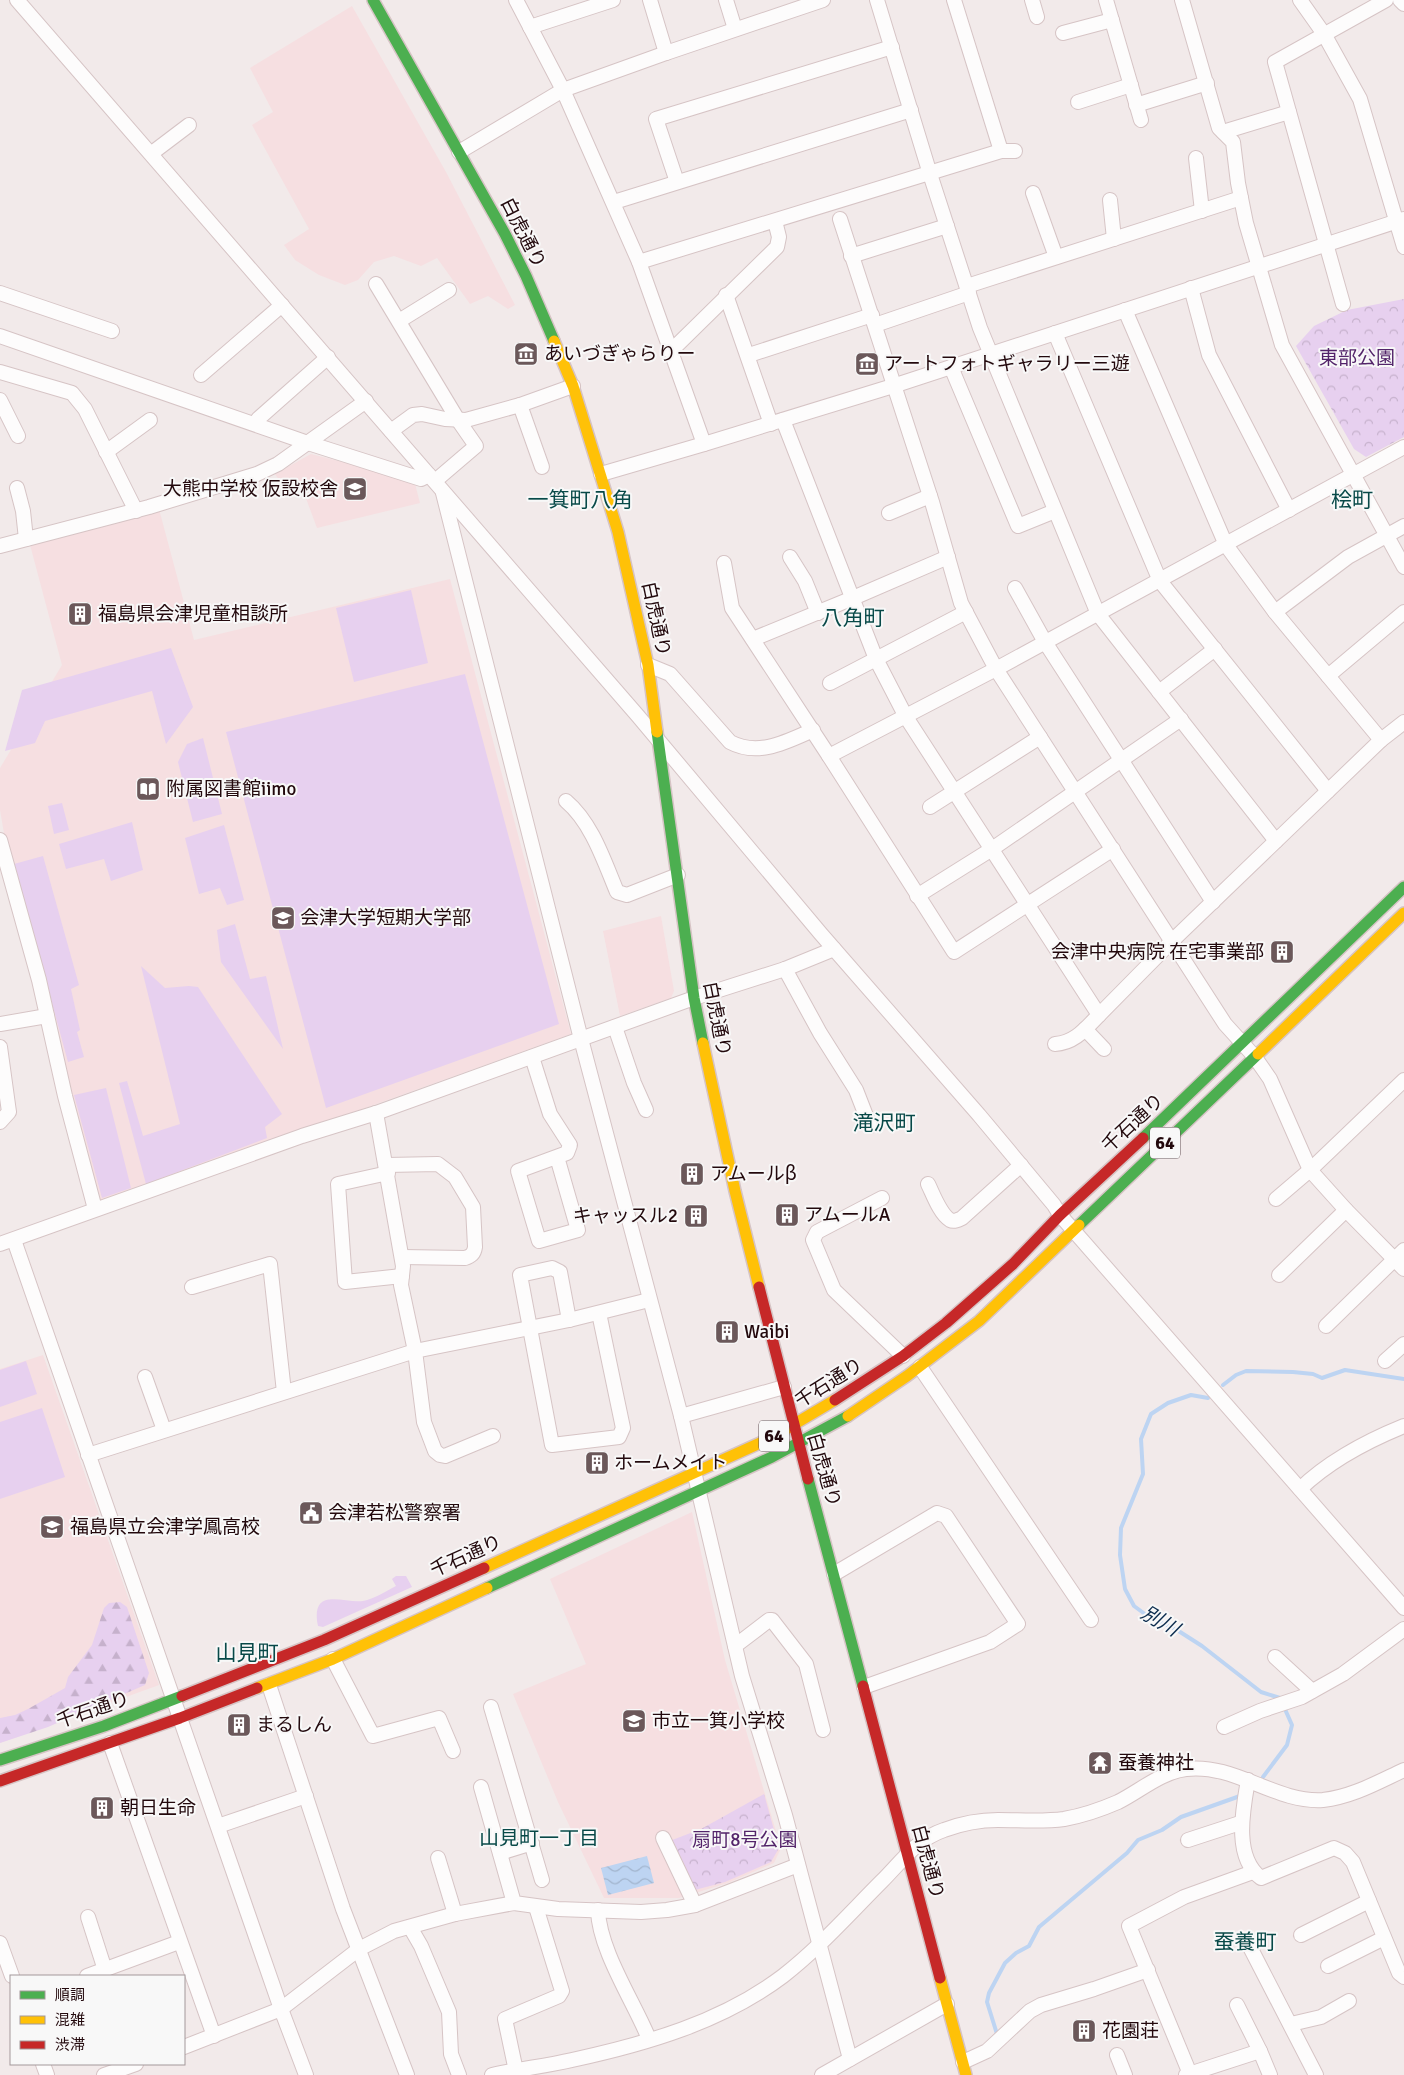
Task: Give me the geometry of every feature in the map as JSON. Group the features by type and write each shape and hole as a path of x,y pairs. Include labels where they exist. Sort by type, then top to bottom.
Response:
{"main road":[{"name":"白虎通り","path":"373,0 505,234 550,330 573,386 601,474 624,558 648,665 694,998 735,1191 793,1426 965,2068"},
{"name":"千石通り","path":"0,1760 104,1726 318,1642 694,1473 793,1426 903,1356 946,1324 1005,1270 1060,1215 1162,1120 1404,887"},
{"name":"千石通り","path":"0,1781 180,1718 334,1659 799,1444 848,1415 920,1367 979,1322 1404,913"}],"street":[{"path":"17,0 152,153 190,200 436,482 1021,1165 1073,1231 1404,1608"},
{"path":"516,0 563,90 614,202 639,262 704,444"},
{"path":"530,27 613,0"},
{"path":"650,0 666,53"},
{"path":"726,0 735,29"},
{"path":"459,152 563,90 735,29 802,3 823,0"},
{"path":"878,0 930,174 990,354 1098,614 1276,841"},
{"path":"639,262 1008,151 954,0"},
{"path":"1032,0 1038,17"},
{"path":"1106,0 1141,120"},
{"path":"1182,0 1219,128 1234,142 1246,223 1282,345 1404,567"},
{"path":"1300,0 1324,34 1360,99 1401,221 1404,247"},
{"path":"1343,304 1275,62 1386,0"},
{"path":"1400,0 1404,4"},
{"path":"1063,34 1112,20"},
{"path":"678,182 656,119 892,47"},
{"path":"1136,105 1207,83"},
{"path":"1078,102 1131,85"},
{"path":"614,202 911,110"},
{"path":"1223,132 1289,112"},
{"path":"152,153 189,125"},
{"path":"1196,158 1202,211"},
{"path":"1033,193 1056,258"},
{"path":"748,355 873,320 968,290 1056,258 1241,198"},
{"path":"1110,200 1114,239"},
{"path":"840,219 930,496 961,603 996,669 1114,849 1225,1024 1254,1056 1270,1079 1310,1170 1346,1210 1401,1260 1326,1326"},
{"path":"671,350 777,247 780,237 775,221"},
{"path":"601,474 894,386 1401,221"},
{"path":"851,256 947,226"},
{"path":"376,284 458,420 476,446 436,482"},
{"path":"1191,288 1209,355 1289,510"},
{"path":"399,321 449,290"},
{"path":"0,293 112,331"},
{"path":"726,295 748,355 853,598 876,659 906,717 1099,1014"},
{"path":"201,375 282,305"},
{"path":"1124,310 1226,545 1275,612 1381,740"},
{"path":"1055,333 1160,581 1328,792"},
{"path":"0,336 308,443 421,479 436,482"},
{"path":"258,420 328,357"},
{"path":"950,367 1018,526 1055,510"},
{"path":"0,372 72,393 85,409 136,511"},
{"path":"391,432 413,415 422,414 466,420 520,405 573,386"},
{"path":"0,400 18,436"},
{"path":"0,546 136,511 257,474 278,464 366,401"},
{"path":"520,405 542,467"},
{"path":"106,452 150,420"},
{"path":"829,756 906,717 1160,581 1404,447"},
{"path":"436,482 649,1300 681,1416 747,1695 785,1815 850,2059"},
{"path":"17,488 24,511 26,539"},
{"path":"889,513 930,496"},
{"path":"1275,612 1348,557 1404,526"},
{"path":"790,557 806,581 818,612"},
{"path":"753,639 948,557"},
{"path":"724,563 732,608 813,730 954,952 1114,849"},
{"path":"1016,588 1045,642 1213,902"},
{"path":"830,683 966,612"},
{"path":"1328,676 1404,612"},
{"path":"1159,692 1215,649"},
{"path":"648,665 670,674 730,742 741,748 752,750 776,746 813,730"},
{"path":"917,896 992,849 1181,719"},
{"path":"1054,1044 1066,1044 1085,1030 1172,941 1381,740 1404,722"},
{"path":"930,808 1040,737"},
{"path":"566,801 576,809 594,841 617,892 627,895 678,876"},
{"path":"0,840 47,1016 65,1096 95,1209"},
{"path":"0,1244 95,1209 582,1040 694,998 785,969 834,948"},
{"path":"785,969 820,1033 856,1090 870,1126"},
{"path":"0,1024 47,1016"},
{"path":"615,1028 634,1083 646,1110"},
{"path":"1085,1030 1104,1049"},
{"path":"0,1047 9,1112 0,1122"},
{"path":"532,1057 550,1114 570,1145 567,1153 518,1171 539,1241 578,1230 557,1157"},
{"path":"1276,1199 1310,1170 1404,1080"},
{"path":"376,1113 402,1257 401,1285 415,1351 424,1422 435,1451 440,1455 445,1456 493,1436"},
{"path":"402,1257 465,1258 474,1252 473,1207 456,1178 438,1164 387,1169 338,1184 345,1282 402,1276"},
{"path":"928,1184 943,1212 950,1220 955,1221 962,1218 1021,1165"},
{"path":"882,1198 817,1232 812,1240 834,1290 903,1356"},
{"path":"1279,1275 1346,1210"},
{"path":"14,1240 281,2009 306,2075"},
{"path":"192,1287 270,1264 284,1392"},
{"path":"569,1320 560,1272 552,1268 520,1275 552,1446 619,1436 623,1428 599,1313"},
{"path":"88,1455 415,1351 569,1320 649,1300"},
{"path":"1384,1362 1404,1344"},
{"path":"920,1367 1091,1620"},
{"path":"145,1377 164,1430"},
{"path":"681,1416 784,1387"},
{"path":"1300,1489 1333,1463 1370,1441 1404,1426"},
{"path":"834,1574 937,1512 946,1516 1018,1624 990,1642 864,1687"},
{"path":"735,1646 769,1620 772,1620 806,1664 823,1730"},
{"path":"1224,1727 1260,1711 1307,1694 1343,1674 1404,1629"},
{"path":"1275,1658 1307,1694"},
{"path":"334,1659 373,1736 439,1718 453,1751"},
{"path":"269,1685 343,1910 406,2075"},
{"path":"492,1707 542,1880"},
{"path":"110,1743 179,1942 214,2036"},
{"path":"492,2075 572,2060 681,2030 731,2010 778,1979 820,1944 908,1852 925,1839 952,1828 995,1820 1065,1818 1116,1803 1173,1772 1186,1769 1201,1768 1240,1775 1275,1792 1320,1800 1343,1797 1404,1770"},
{"path":"1240,1775 1240,1823 1245,1849 1253,1872 1261,1878 1334,1848 1345,1853 1353,1862 1399,1973 1404,1977"},
{"path":"481,1788 514,1904"},
{"path":"218,1826 306,1796"},
{"path":"1188,1840 1240,1823"},
{"path":"663,1838 695,1905"},
{"path":"500,1853 532,1843"},
{"path":"438,1858 455,1914"},
{"path":"185,2047 281,2009 359,1949 394,1931 455,1914 514,1904 536,1907 641,1912 667,1910 695,1905 798,1865"},
{"path":"1253,1872 1184,1897 1129,1926 1188,2074 1260,2050"},
{"path":"1301,1935 1369,1901"},
{"path":"516,2071 505,2019 558,1996 562,1991 536,1907"},
{"path":"598,1910 599,1927 623,1987 638,2012 649,2039"},
{"path":"88,1917 105,1970"},
{"path":"410,1927 421,1946 448,2012 451,2054 459,2075"},
{"path":"1328,1966 1384,1938"},
{"path":"90,1975 179,1942"},
{"path":"0,1943 12,1975"},
{"path":"1251,1949 1316,2075"},
{"path":"965,2068 987,2051 1030,2011 1041,2005 1148,1970"},
{"path":"1291,2024 1321,2017 1350,2001"},
{"path":"822,2075 947,2004"},
{"path":"1236,2005 1260,2050 1270,2075"},
{"path":"1117,2055 1125,2075"},
{"path":"104,2075 133,2065"}],"shaded area":[{"path":"352,6 446,172 515,305 508,309 488,296 470,304 437,258 421,266 394,256 374,262 358,280 345,285 319,275 295,260 284,245 309,229 252,125 273,112 250,68"},
{"name":"大熊中学校 仮設校舎","path":"311,454 414,480 420,503 317,528 304,493 282,484 275,474"},
{"name":"会津大学短期大学部","path":"159,509 194,640 450,579 571,1034 98,1204 7,851 0,810 0,768 62,665 29,541"},
{"path":"661,916 674,991 671,998 620,1016 603,931"},
{"name":"福島県立会津学鳳高校","path":"43,1355 159,1685 0,1743 0,1369"},
{"name":"市立一箕小学校","path":"692,1512 725,1660 781,1848 774,1863 728,1883 679,1898 604,1898 558,1802 513,1694 586,1664 550,1579"}],"green space":[{"name":"東部公園","path":"1404,299 1404,437 1366,457 1354,449 1296,346 1314,326 1347,310"},
{"path":"411,590 428,663 354,682 336,608"},
{"path":"171,648 193,707 166,744 152,691 45,721 35,743 5,751 22,690"},
{"path":"465,674 559,1024 326,1108 226,732"},
{"path":"203,738 222,814 193,822 178,762 187,744"},
{"path":"62,803 69,830 54,834 48,806"},
{"path":"132,822 143,870 111,881 104,859 66,869 59,844"},
{"path":"224,825 244,900 227,905 220,888 199,894 185,838"},
{"path":"43,856 79,985 71,989 80,1030 77,1032 84,1057 68,1062 14,864"},
{"path":"235,924 250,979 266,976 283,1049 221,962 217,930"},
{"path":"141,966 165,988 198,987 282,1114 265,1127 267,1138 146,1184 119,1083 127,1081 143,1136 180,1124"},
{"path":"106,1088 131,1188 102,1198 74,1095"},
{"path":"26,1361 37,1394 0,1407 0,1370"},
{"path":"42,1408 65,1477 0,1499 0,1422"},
{"path":"396,1576 406,1576 412,1587 323,1627 318,1626 317,1613 319,1605 324,1601 339,1599 363,1601 376,1597 396,1586 392,1579"},
{"path":"120,1602 127,1607 149,1673 145,1685 48,1727 0,1743 0,1718 15,1715 28,1709 65,1688 68,1677 92,1645 104,1608 109,1603"},
{"name":"扇町8号公園","path":"764,1794 779,1848 771,1862 725,1882 691,1891 667,1842 701,1829"}],"water":[{"path":"647,1856 654,1883 608,1895 601,1868"}],"waterway":[{"path":"1223,1385 1236,1375 1246,1371 1293,1372 1313,1374 1322,1378 1345,1370 1404,1379"},
{"name":"別川","path":"1208,1398 1191,1395 1168,1403 1151,1414 1141,1439 1143,1474 1121,1528 1120,1555 1125,1589 1134,1606 1149,1617 1177,1630 1202,1646 1261,1692 1280,1698 1281,1701"},
{"name":"別川","path":"1263,1777 1287,1745 1292,1725 1284,1707"},
{"name":"別川","path":"997,2034 987,2002 989,1993 1005,1963 1016,1953 1029,1946 1039,1927 1127,1853 1138,1840 1162,1830 1181,1817 1240,1796"}],"traffic: fast":[{"path":"373,0 505,234 526,276 554,341"},
{"path":"657,732 694,998 703,1043"},
{"path":"1143,1138 1404,887"},
{"path":"1079,1225 1258,1054"},
{"path":"487,1588 772,1457 848,1416"},
{"path":"808,1479 863,1686"},
{"path":"0,1760 104,1726 182,1696"}],"traffic: slow":[{"path":"554,341 573,386 618,532 648,665 657,732"},
{"path":"1258,1054 1404,913"},
{"path":"703,1043 735,1191 759,1287"},
{"path":"848,1416 907,1376 979,1321 1079,1225"},
{"path":"484,1568 771,1438 835,1400"},
{"path":"257,1688 333,1659 487,1588"},
{"path":"940,1978 966,2075"}],"traffic: jam":[{"path":"835,1400 903,1356 946,1323 1013,1264 1060,1215 1143,1138"},
{"path":"759,1287 808,1479"},
{"path":"182,1696 324,1640 484,1568"},
{"path":"863,1686 940,1978"},
{"path":"0,1781 180,1718 257,1688"}],"place":[{"name":"あいづぎゃらりー","path":"526,354"},
{"name":"アートフォトギャラリー三遊","path":"867,364"},
{"name":"大熊中学校 仮設校舎","path":"355,489"},
{"name":"福島県会津児童相談所","path":"80,614"},
{"name":"附属図書館iimo","path":"148,789"},
{"name":"会津大学短期大学部","path":"283,918"},
{"name":"会津中央病院 在宅事業部","path":"1282,952"},
{"name":"アムールβ","path":"692,1174"},
{"name":"アムールA","path":"787,1215"},
{"name":"キャッスル2","path":"696,1216"},
{"name":"Waibi","path":"727,1332"},
{"name":"ホームメイト","path":"597,1463"},
{"name":"会津若松警察署","path":"311,1513"},
{"name":"福島県立会津学鳳高校","path":"52,1527"},
{"name":"市立一箕小学校","path":"634,1721"},
{"name":"まるしん","path":"239,1725"},
{"name":"蚕養神社","path":"1100,1763"},
{"name":"朝日生命","path":"102,1808"},
{"name":"花園荘","path":"1084,2031"}],"district":[{"name":"一箕町八角","path":"580,500"},
{"name":"桧町","path":"1352,500"},
{"name":"八角町","path":"853,618"},
{"name":"滝沢町","path":"884,1123"},
{"name":"山見町","path":"247,1653"},
{"name":"山見町一丁目","path":"539,1838"},
{"name":"蚕養町","path":"1245,1942"}]}
